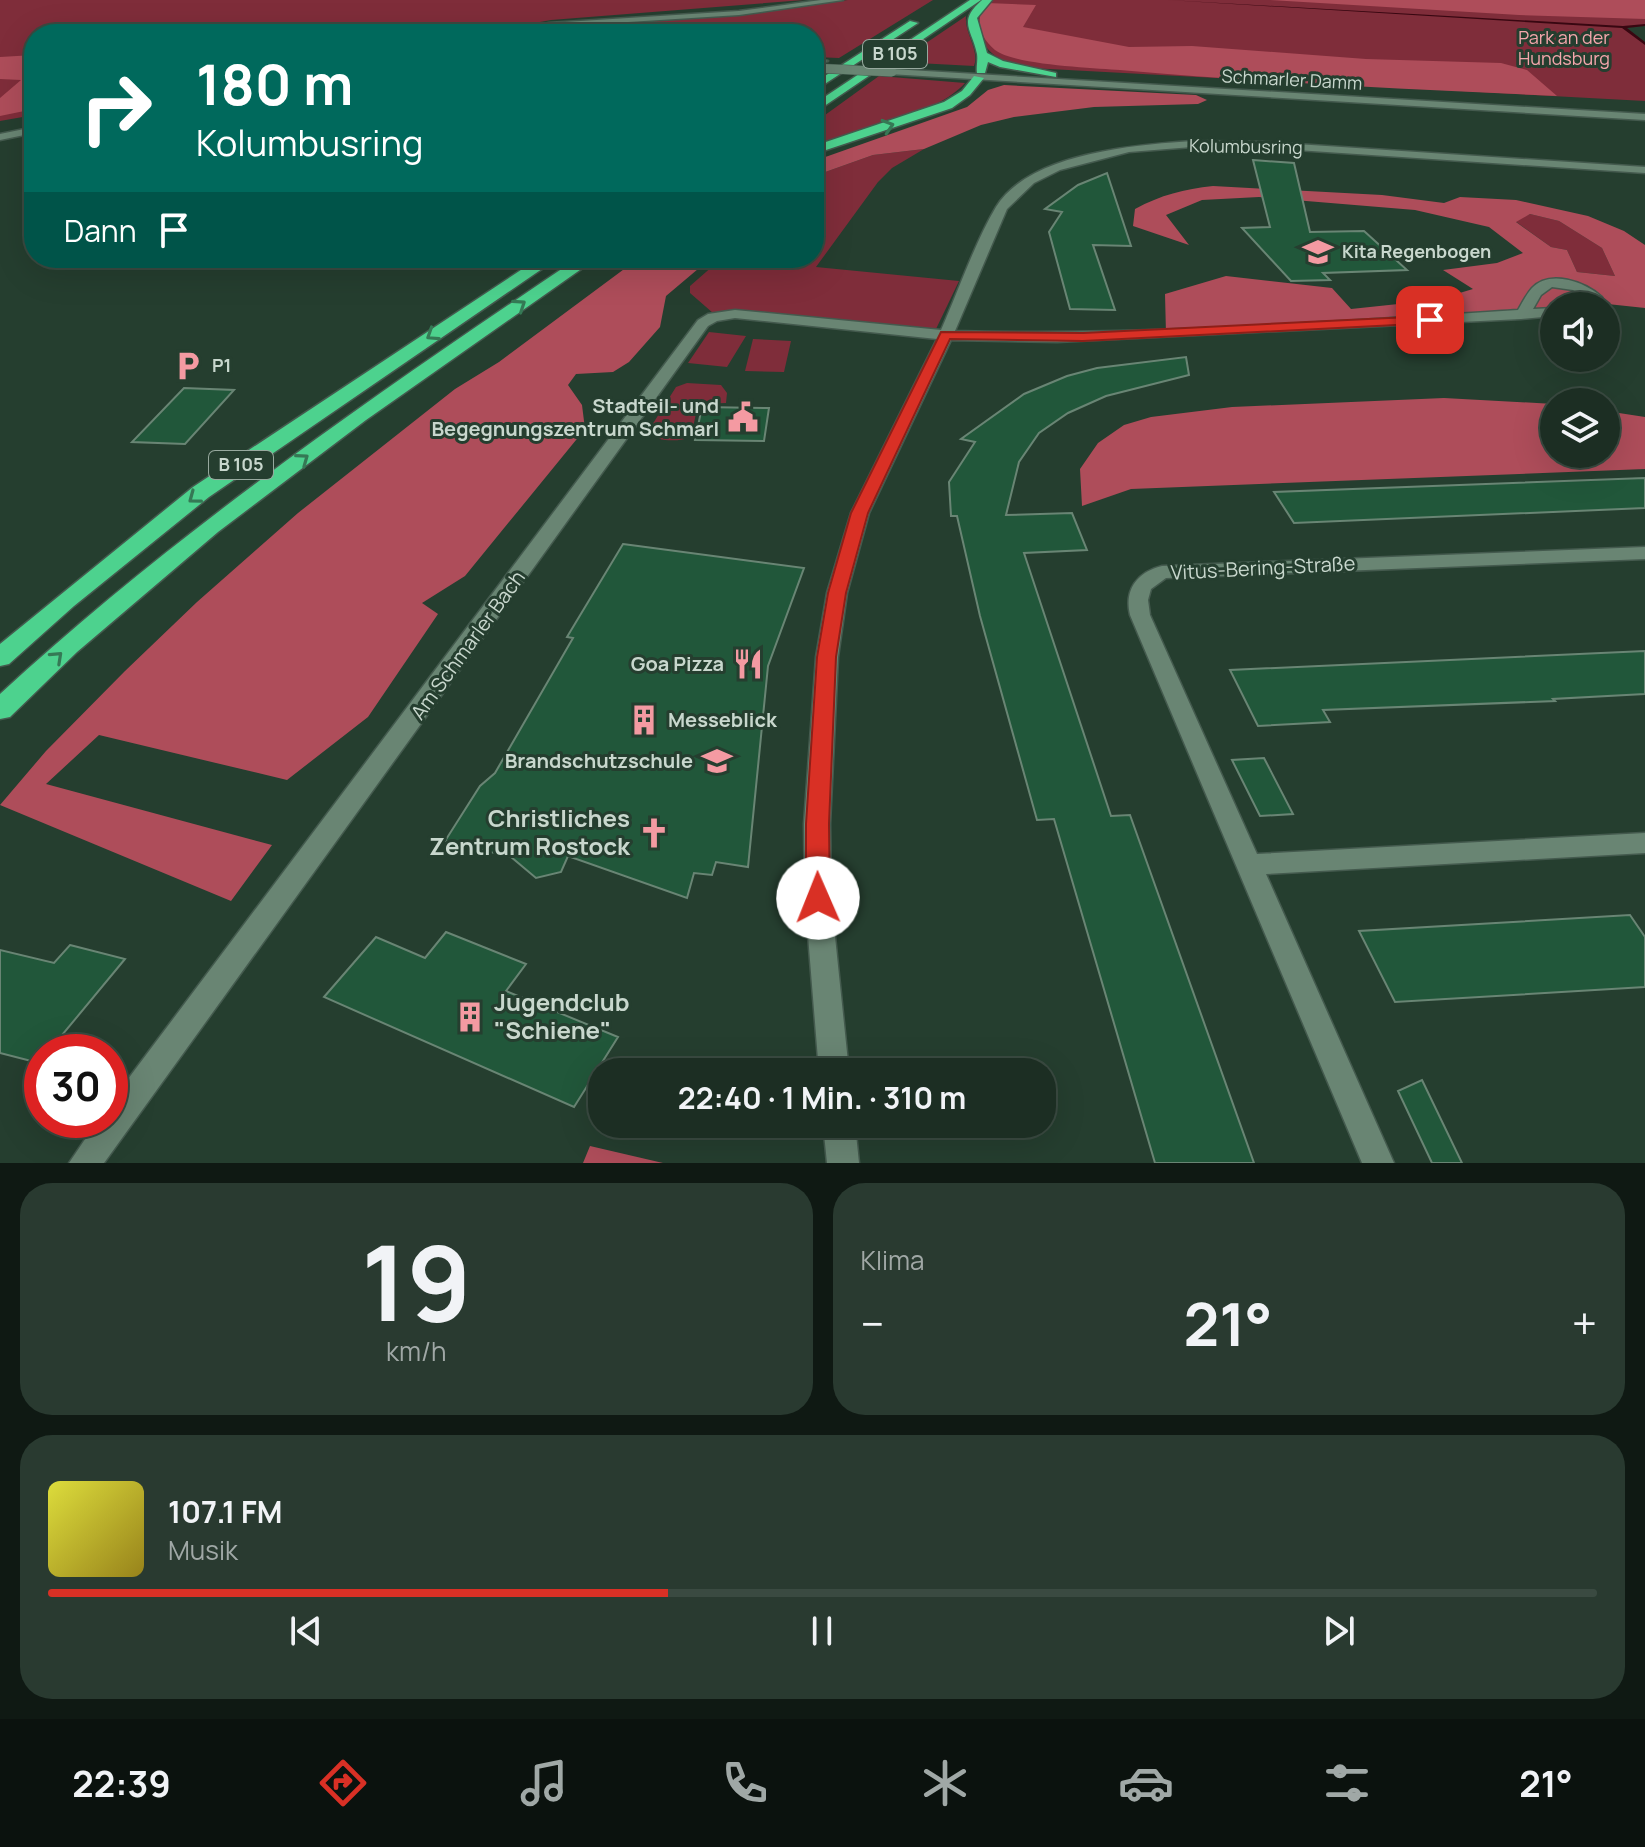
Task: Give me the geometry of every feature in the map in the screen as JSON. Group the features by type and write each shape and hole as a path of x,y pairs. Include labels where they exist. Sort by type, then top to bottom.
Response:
{"highway":[{"name":"B 105","path":"824,102 976,0"},
{"path":"824,147 948,105 966,93 979,74 983,55 971,19 987,0"},
{"name":"B 105","path":"824,81 926,15"},
{"path":"983,55 1000,64 1052,75"},
{"path":"497,292 516,268"},
{"name":"B 105","path":"0,658 65,601 201,492 534,268"},
{"name":"B 105","path":"0,710 147,580 251,497 410,380 574,268"}],"street":[{"path":"566,24 739,13 839,0"},
{"path":"824,62 979,74"},
{"path":"824,68 896,69"},
{"name":"Schmarler Damm","path":"896,69 938,75 1052,75 1645,109"},
{"name":"Schmarler Damm","path":"979,74 1645,117"},
{"path":"0,130 24,125"},
{"path":"0,137 24,132"},
{"name":"Kolumbusring","path":"833,1058 818,898 817,824 827,657 837,593 860,513 946,335 1002,207 1017,191 1044,173 1103,154 1157,146 1238,144 1645,170"},
{"path":"1521,315 1537,290 1547,284 1587,292"},
{"path":"946,335 1110,337 1540,313"},
{"name":"Am Schmarler Bach","path":"85,1163 703,323 713,317 735,314 946,335"},
{"name":"Vitus-Bering-Straße","path":"1378,1163 1135,599 1149,577 1162,572 1645,553"},
{"path":"1248,865 1645,843"},
{"path":"840,1138 843,1163"}],"green space":[{"path":"0,0 804,0 529,24 24,24 24,117 0,121"},
{"path":"848,0 933,0 839,58 824,57 824,24 591,24 736,14"},
{"name":"Park an der Hundsburg","path":"990,0 1645,0 1645,25 1624,27 1645,44 1645,101 1031,68 1001,59 987,48 982,39 979,16"},
{"path":"966,16 975,54 974,66 898,62"},
{"path":"879,76 965,83 936,104 916,113 824,142 824,116"},
{"path":"924,149 892,168 878,182 824,256 824,172 873,155"},
{"path":"1530,214 1559,221 1602,248 1615,276 1577,272 1567,250 1551,247 1515,221"},
{"path":"711,268 824,268 959,281 936,329 735,311 713,313 690,293 690,286"},
{"path":"709,332 746,336 727,367 688,363"},
{"path":"753,339 791,341 784,372 745,371"},
{"path":"687,383 721,385 727,393 726,403 698,404 691,437 669,440 647,433 676,387"}],"shaded area":[{"path":"1270,0 1645,0 1645,19 1519,15"},
{"path":"987,3 1036,5 1023,27 1129,47 1192,46 1366,59 1501,63 1527,70 1557,96 1284,82 1036,62 1005,55 990,45 980,27"},
{"path":"24,56 24,111 0,116 0,98 21,80 0,79 0,57"},
{"path":"1004,85 1196,95 1207,100 1198,104 1094,107 1014,117 981,125 924,149 873,155 824,172 824,157 967,107 988,90"},
{"path":"1213,186 1382,195 1444,203 1460,197 1516,200 1588,216 1624,231 1645,245 1645,308 1620,305 1620,292 1540,292 1540,313 1166,334 1165,294 1226,276 1332,288 1351,309 1436,300 1473,289 1443,270 1497,263 1523,253 1489,227 1415,210 1259,197 1202,200 1166,215 1189,245 1133,226 1135,209 1182,191","holes":["1530,214 1559,221 1602,248 1615,276 1577,272 1567,250 1551,247 1516,222"]},
{"path":"626,268 699,268 666,296 660,327 629,362 613,372 576,374 568,385 582,405 585,429 465,576 422,603 438,614 368,717 287,780 99,735 46,784 272,845 231,901 0,805 46,751 197,602 298,513 455,389 499,362"},
{"path":"1444,398 1540,403 1540,468 1620,468 1620,413 1645,417 1645,469 1131,489 1082,506 1080,469 1098,443 1124,425 1151,417 1232,407"},
{"path":"590,1146 663,1163 583,1163"}],"building":[{"path":"1253,160 1294,163 1310,232 1364,231 1407,270 1323,273 1330,280 1291,281 1242,228 1270,227"},
{"path":"1107,173 1131,246 1093,245 1115,310 1070,309 1049,232 1062,212 1045,209 1078,185"},
{"path":"1186,357 1189,375 1106,396 1068,413 1039,433 1019,462 1006,515 1072,513 1087,550 1024,553 1111,816 1130,815 1254,1163 1155,1163 1054,819 1037,820 980,616 957,516 951,516 949,482 975,442 961,439 1024,394 1067,376 1097,368"},
{"path":"184,388 234,390 185,444 132,442"},
{"name":"Stadteil- und Begegnungszentrum Schmarl","path":"702,407 769,408 764,441 695,440"},
{"path":"1645,478 1645,508 1294,523 1274,492"},
{"name":"Messeblick","path":"623,544 804,568 768,666 748,867 716,862 712,875 694,873 687,898 568,856 561,872 536,878 511,857 445,841 480,786 495,773 573,638 567,637"},
{"path":"1645,651 1645,694 1553,699 1555,701 1323,710 1330,722 1258,726 1230,670"},
{"path":"1264,758 1293,814 1260,816 1232,760"},
{"path":"1630,915 1645,937 1645,987 1395,1002 1359,931"},
{"name":"Jugendclub \"Schiene\"","path":"446,932 526,964 506,991 618,1037 605,1058 588,1058 588,1085 574,1107 324,997 376,937 425,958"},
{"path":"70,945 125,959 63,1034 24,1034 24,1059 0,1053 0,950 54,963"},
{"path":"1422,1080 1462,1163 1432,1163 1398,1091"}],"waterway":[{"path":"1170,0 1623,27"},
{"path":"1623,27 1645,25"},
{"path":"1623,27 1645,44"}],"place":[{"name":"Kita Regenbogen","path":"1318,252"},
{"name":"P1","path":"188,366"},
{"name":"Stadteil- und Begegnungszentrum Schmarl","path":"743,417"},
{"name":"Goa Pizza","path":"748,664"},
{"name":"Messeblick","path":"644,720"},
{"name":"Brandschutzschule","path":"717,761"},
{"name":"Christliches Zentrum Rostock","path":"654,833"},
{"name":"Jugendclub \"Schiene\"","path":"470,1017"}],"route":[{"path":"818,898 817,824 827,657 837,593 860,513 946,335 1057,338 1430,320"}]}
